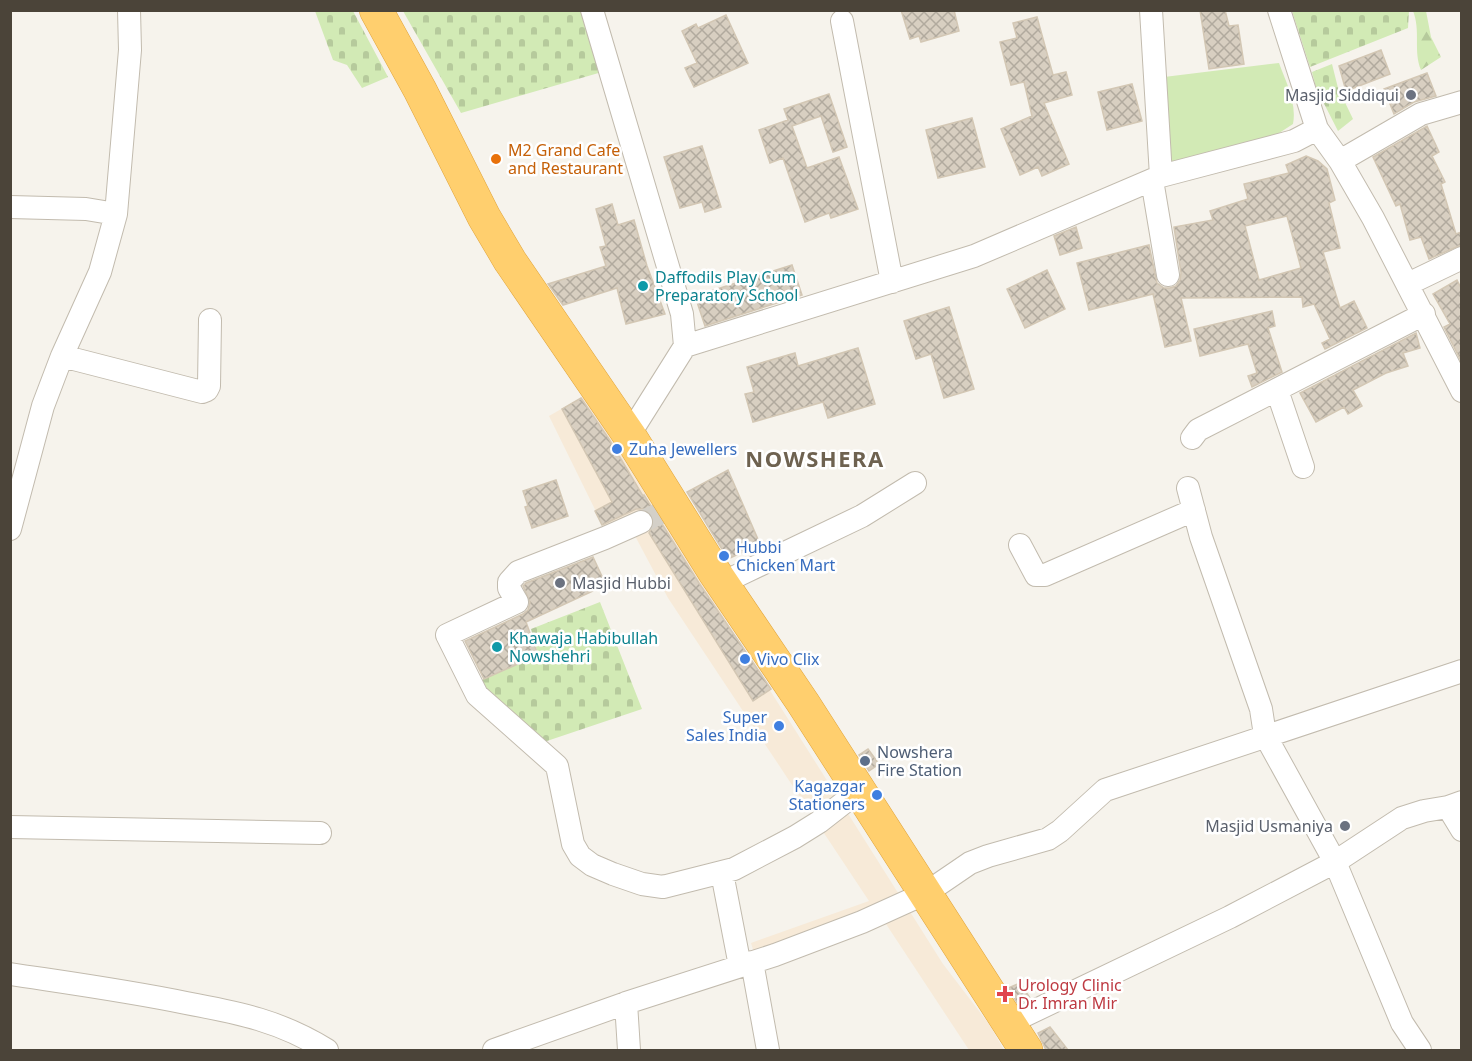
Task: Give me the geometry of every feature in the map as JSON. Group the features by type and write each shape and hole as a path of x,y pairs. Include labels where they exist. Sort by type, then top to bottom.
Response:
{"highway":[{"path":"376,10 420,90 489,227 543,311 585,368 629,435 669,509 722,583 860,790 1026,1050"}],"street":[{"path":"10,529 20,454 100,272 116,214 130,50 129,10"},
{"path":"592,10 682,314 685,346 629,435"},
{"path":"1151,10 1157,178 1168,275"},
{"path":"1280,10 1317,129 1340,161 1373,218 1424,314 1461,391"},
{"path":"842,21 892,282"},
{"path":"1340,161 1421,114 1461,102"},
{"path":"685,346 974,256 1157,178 1294,141 1317,129"},
{"path":"10,207 86,209 116,214"},
{"path":"1408,284 1461,258"},
{"path":"1192,438 1198,430 1424,314"},
{"path":"62,356 202,392 209,386 210,320"},
{"path":"1277,390 1303,466"},
{"path":"722,583 862,516 915,483"},
{"path":"1020,545 1036,575 1045,575 1191,499 1226,613 1261,709 1265,735 1335,862 1402,1023 1420,1050"},
{"path":"641,522 518,572 509,582 509,588 517,602 447,635 477,695 557,766 573,844 580,856 592,865 642,884 663,886 722,873 795,837 819,822 860,790"},
{"path":"494,1050 862,922 926,893 970,864 988,856 1048,839 1105,790 1461,671"},
{"path":"1009,1023 1230,917 1335,862 1402,818 1455,805 1461,830"},
{"path":"10,826 320,833"},
{"path":"722,873 768,1050"},
{"path":"10,974 150,995 251,1016 304,1036 327,1050"},
{"path":"626,1003 629,1050"}],"shaded area":[{"path":"584,396 943,964 989,1024 1004,1050 969,1050 886,924 760,972 751,943 869,901 668,598 634,534 611,542 549,416"}],"green space":[{"path":"315,11 353,11 388,77 362,88 347,65 333,60"},
{"path":"403,11 584,11 602,72 461,113"},
{"path":"1292,11 1409,11 1408,28 1310,67"},
{"path":"1413,11 1426,11 1431,37 1441,57 1421,70 1418,56"},
{"path":"1279,63 1292,100 1293,124 1267,141 1171,168 1164,77"},
{"path":"1332,64 1338,88 1353,119 1338,131 1316,88 1312,72"},
{"path":"600,602 642,709 541,743 477,682 538,655 531,629"}],"building":[{"path":"901,10 954,10 959,31 921,42 919,36 910,39"},
{"path":"1200,10 1225,10 1229,26 1238,25 1244,64 1209,69"},
{"path":"726,15 748,63 694,87 685,68 697,63 682,31 696,24 698,28"},
{"path":"1037,17 1053,75 1066,72 1072,95 1044,103 1069,164 1042,176 1038,167 1020,175 1001,129 1032,116 1024,82 1011,85 1000,42 1017,38 1013,23"},
{"path":"1381,50 1390,74 1346,91 1339,66"},
{"name":"Masjid Siddiqui","path":"1427,73 1436,96 1414,102 1394,114 1384,89"},
{"path":"1132,84 1142,121 1107,130 1098,92"},
{"path":"829,94 847,147 833,152 821,116 792,126 807,168 839,157 858,209 831,218 829,213 805,222 783,158 770,163 759,130 788,120 784,109"},
{"path":"972,118 985,167 938,178 926,130"},
{"path":"1427,126 1439,152 1432,156 1445,182 1441,184 1456,234 1461,232 1461,245 1429,259 1421,237 1410,240 1400,204 1396,206 1373,157"},
{"path":"702,146 721,207 705,212 702,202 680,208 664,157"},
{"path":"1306,156 1318,161 1327,169 1335,200 1329,203 1340,248 1323,252 1340,308 1354,301 1367,328 1325,349 1322,343 1330,339 1314,304 1303,307 1302,297 1181,298 1191,341 1165,347 1153,294 1089,310 1077,263 1149,245 1157,283 1164,288 1176,286 1181,273 1174,227 1213,220 1210,211 1248,199 1244,184 1289,173 1286,165","holes":["1287,216 1301,268 1259,280 1245,226"]},
{"path":"612,204 618,225 634,220 647,266 665,314 626,324 617,288 563,305 548,284 606,266 600,247 606,246 596,209"},
{"path":"1076,227 1082,248 1060,255 1054,236"},
{"path":"792,265 802,295 705,326 695,296"},
{"path":"1047,270 1065,309 1025,328 1007,289"},
{"path":"1457,280 1461,288 1461,361 1444,327 1450,324 1433,294"},
{"path":"949,307 974,389 944,398 931,354 916,359 904,321"},
{"path":"1272,311 1275,326 1268,328 1282,372 1252,387 1248,376 1257,373 1248,344 1200,356 1194,329"},
{"path":"1416,333 1420,348 1403,353 1408,366 1386,373 1353,390 1362,406 1348,414 1344,407 1316,422 1300,393"},
{"path":"858,348 875,404 828,418 823,402 753,422 745,394 754,392 747,367 795,353 798,366"},
{"path":"581,398 699,583 771,689 753,701 649,533 654,517 649,511 636,509 602,525 595,511 612,502 562,409"},
{"path":"728,470 760,544 728,559 687,492"},
{"path":"556,480 568,516 532,528 525,507 528,506 523,491"},
{"path":"593,557 606,585 526,622 538,655 484,679 465,641 528,610 530,602 523,586 526,583"},
{"path":"868,749 879,764 869,771 859,755"},
{"path":"1020,983 1030,998 1018,1004 1008,988"},
{"path":"1050,1027 1068,1050 1046,1050 1038,1033"}],"tunnel":[{"path":"641,522 663,512"}],"place":[{"name":"Masjid Siddiqui","path":"1411,95"},
{"name":"M2 Grand Cafe and Restaurant","path":"496,159"},
{"name":"Daffodils Play Cum Preparatory School","path":"643,286"},
{"name":"Zuha Jewellers","path":"617,449"},
{"name":"Hubbi Chicken Mart","path":"724,556"},
{"name":"Masjid Hubbi","path":"560,583"},
{"name":"Khawaja Habibullah Nowshehri","path":"497,647"},
{"name":"Vivo Clix","path":"745,659"},
{"name":"Super Sales India","path":"779,726"},
{"name":"Nowshera Fire Station","path":"865,761"},
{"name":"Kagazgar Stationers","path":"877,795"},
{"name":"Masjid Usmaniya","path":"1345,826"},
{"name":"Urology Clinic Dr. Imran Mir","path":"1005,994"}],"district":[{"name":"NOWSHERA","path":"815,459"}]}
